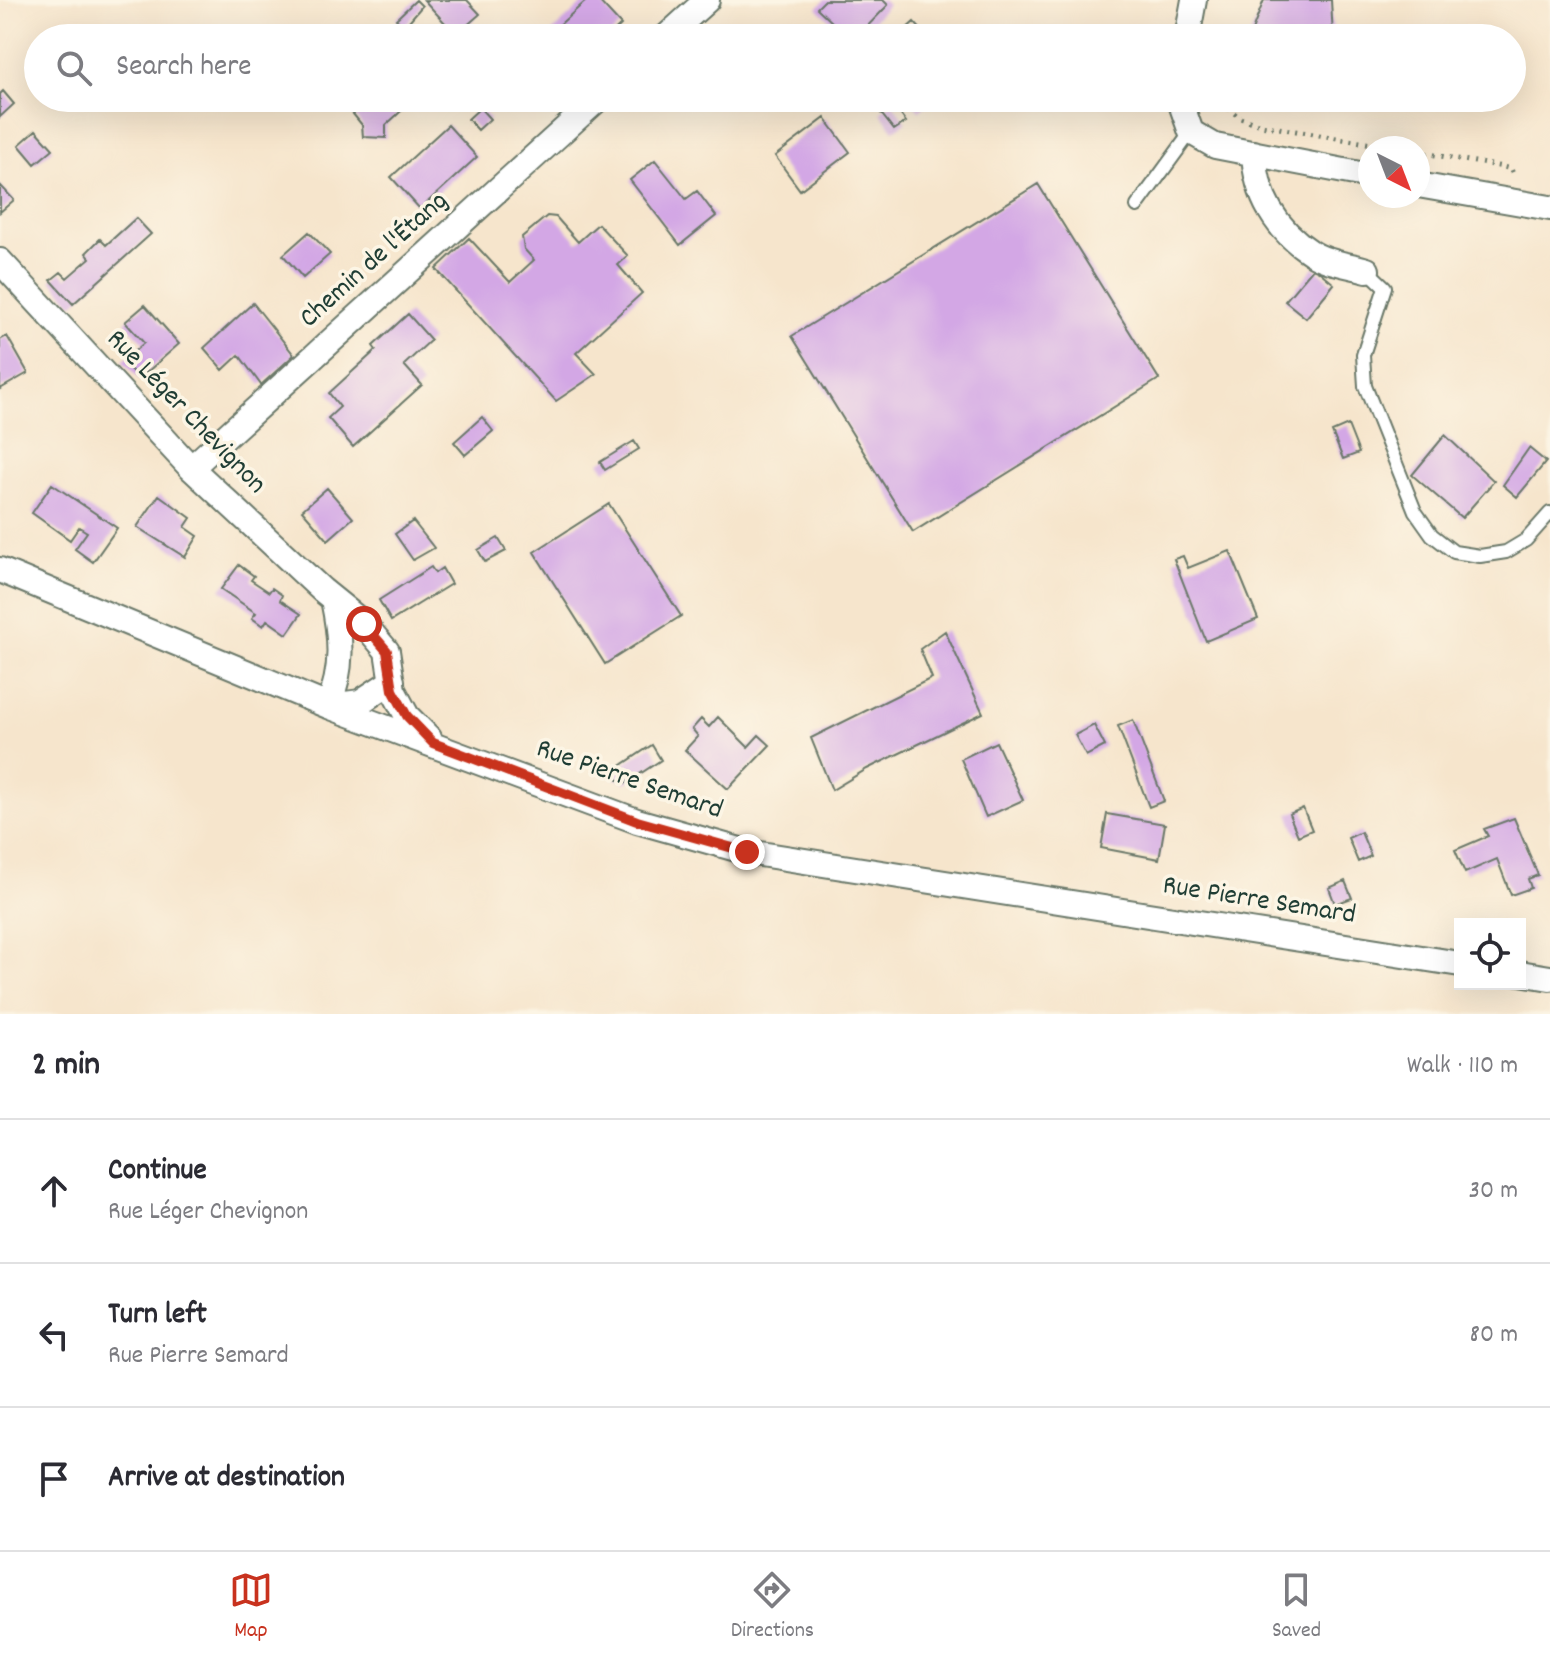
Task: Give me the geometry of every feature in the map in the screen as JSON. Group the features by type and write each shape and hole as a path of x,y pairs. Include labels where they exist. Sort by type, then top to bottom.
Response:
{"street":[{"path":"680,24 707,0"},
{"path":"1190,24 1194,0"},
{"name":"Chemin de l'Étang","path":"191,468 584,112"},
{"path":"1184,112 1191,132 1215,146 1358,174"},
{"path":"1254,153 1255,174 1269,213 1314,255 1367,270"},
{"path":"1430,187 1550,208"},
{"name":"Rue Léger Chevignon","path":"0,261 191,468 364,624 387,651 392,681 407,716 433,743"},
{"name":"Rue Pierre Semard","path":"0,570 328,706 637,821 747,852 1454,963"},
{"path":"328,706 339,681 340,667 341,639 333,599"},
{"path":"328,706 360,702 392,681"},
{"path":"1526,974 1550,978"}],"lane":[{"path":"1137,206 1191,132"},
{"path":"1367,270 1385,287 1363,355 1365,386 1415,511 1432,535 1454,552 1480,556 1506,552 1526,540 1550,513"}],"path":[{"path":"1232,112 1261,125 1358,142"}],"building":[{"path":"416,0 422,6 407,24 396,19"},
{"path":"424,0 467,0 480,14 469,24 446,24"},
{"path":"587,0 598,0 620,24 560,24"},
{"path":"825,0 883,0 888,5 870,24 834,24 817,8"},
{"path":"1264,0 1331,0 1332,24 1255,24"},
{"path":"3,91 14,104 0,117 0,94"},
{"path":"351,112 400,112 386,125 386,138 363,137 362,125"},
{"path":"476,112 484,112 490,119 478,130 468,119"},
{"path":"880,112 899,112 906,122 894,130"},
{"path":"825,118 850,152 800,190 775,156"},
{"path":"448,125 477,157 420,209 391,177"},
{"path":"36,130 53,149 35,164 19,145"},
{"path":"655,160 686,199 697,191 716,216 680,245 630,180"},
{"path":"1038,184 1159,379 913,532 792,336"},
{"path":"0,185 14,200 0,212"},
{"path":"547,216 556,217 578,242 598,224 628,256 618,265 642,293 576,353 596,374 556,401 436,269 469,238 510,282 534,260 524,249 522,237"},
{"path":"136,218 151,234 73,304 51,280 61,272 67,278 90,258 86,253 100,239 106,245"},
{"path":"309,232 330,254 303,278 283,255"},
{"path":"1314,267 1334,284 1306,318 1285,301"},
{"path":"253,303 294,355 261,385 239,355 223,370 204,348"},
{"path":"145,305 179,344 139,379 123,361 144,343 125,322"},
{"path":"408,314 431,340 404,365 422,385 353,447 328,418 340,407 329,393 376,350 373,346"},
{"path":"7,336 28,373 0,389 0,340"},
{"path":"482,417 493,431 465,455 454,442"},
{"path":"1348,425 1359,453 1343,459 1332,432"},
{"path":"1445,435 1494,481 1462,518 1412,475"},
{"path":"634,441 639,449 605,470 600,462"},
{"path":"1529,448 1546,462 1517,497 1503,485"},
{"path":"52,484 117,528 93,562 75,549 87,532 79,527 70,540 32,513"},
{"path":"327,488 353,518 328,540 302,510"},
{"path":"159,495 191,518 185,527 198,536 185,557 137,527"},
{"path":"609,504 681,616 605,664 534,552"},
{"path":"413,521 434,548 413,560 395,534"},
{"path":"498,538 506,551 485,562 478,550"},
{"path":"1230,551 1258,619 1206,641 1174,559 1183,556 1188,568"},
{"path":"239,565 254,576 251,580 269,592 272,588 282,595 280,600 301,614 287,634 267,620 263,626 252,618 256,613 221,589"},
{"path":"431,567 435,573 442,568 451,584 391,621 379,600"},
{"path":"945,631 983,713 867,769 832,790 811,738 932,678 920,649"},
{"path":"718,717 748,747 759,735 770,745 728,789 685,750 698,736 692,729 701,719 709,727"},
{"path":"1133,720 1164,801 1149,807 1118,726"},
{"path":"1094,725 1105,746 1086,756 1075,735"},
{"path":"996,742 1023,800 986,817 961,759"},
{"path":"652,745 661,760 626,783 607,775"},
{"path":"1303,808 1312,830 1298,836 1289,814"},
{"path":"1107,814 1165,824 1159,859 1101,848"},
{"path":"1514,818 1538,875 1528,879 1531,888 1511,895 1497,859 1465,873 1455,850 1488,836 1484,829"},
{"path":"1361,832 1371,856 1358,862 1348,838"},
{"path":"1345,881 1352,898 1335,904 1329,888"}],"route":[{"path":"364,624 387,651 393,690 407,716 433,743 637,821 747,852"}]}
